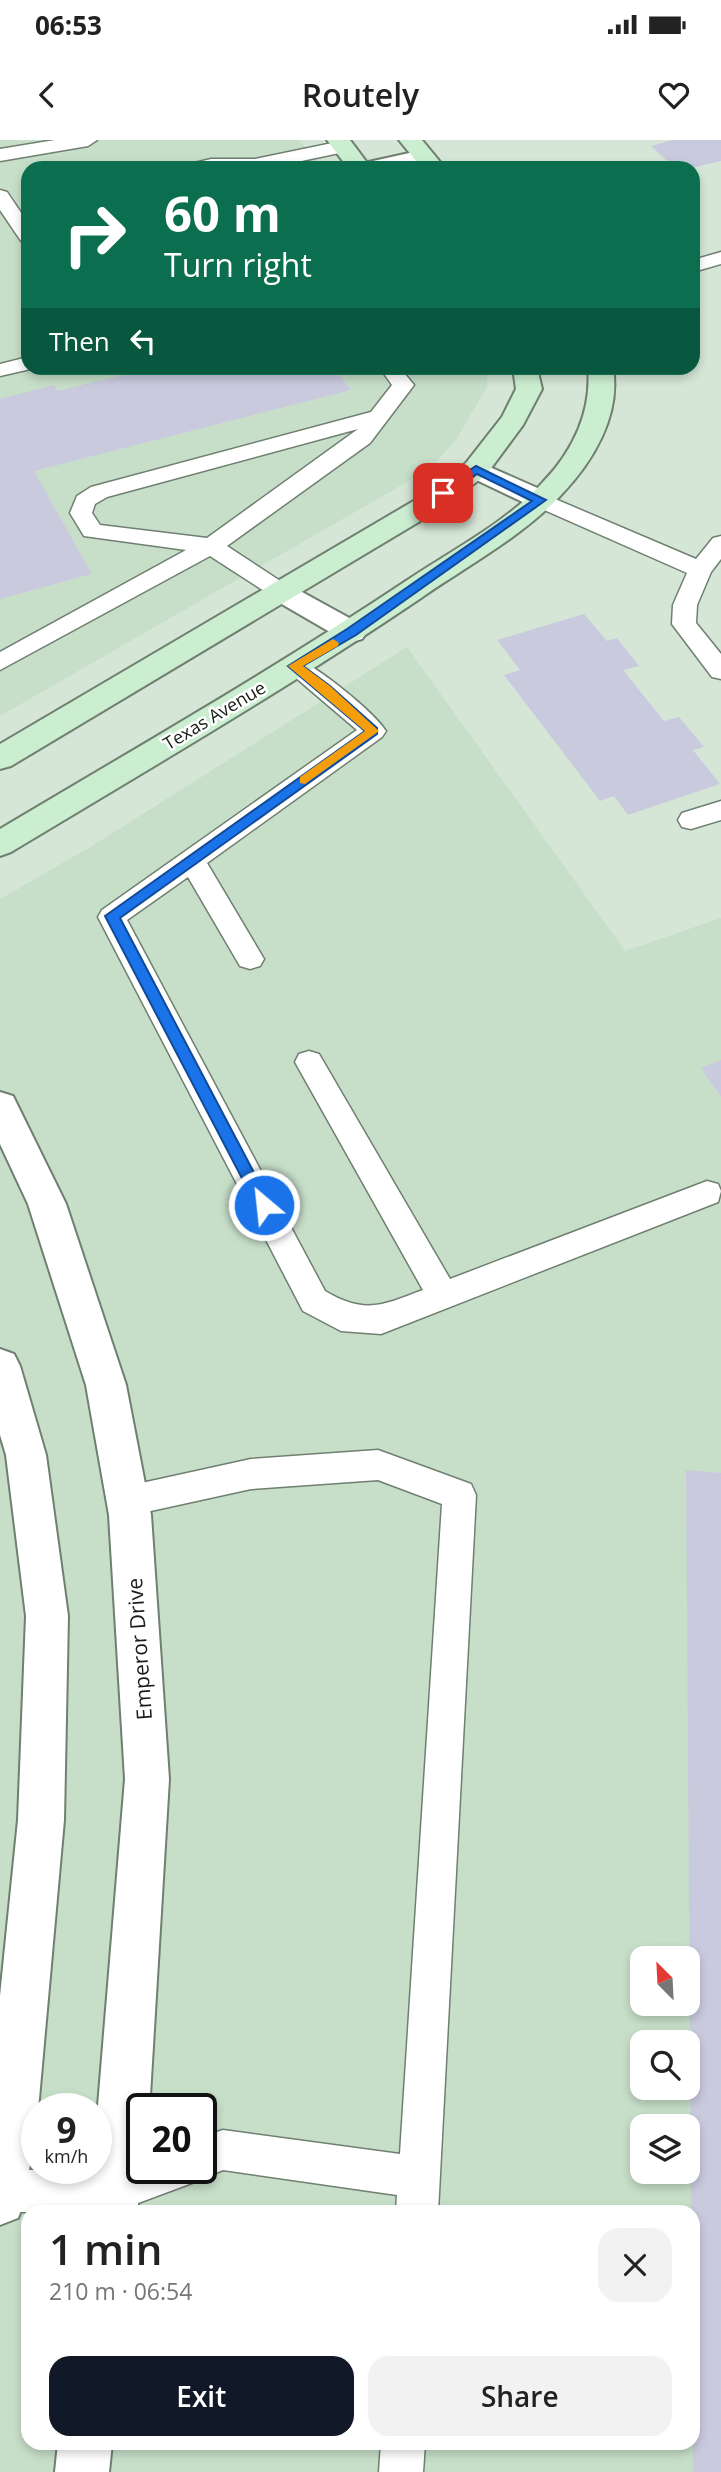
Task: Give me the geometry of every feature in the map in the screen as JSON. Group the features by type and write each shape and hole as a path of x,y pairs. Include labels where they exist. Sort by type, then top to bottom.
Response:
{"street":[{"path":"340,144 354,161"},
{"path":"399,161 422,155"},
{"path":"0,758 283,593 427,505 476,469 514,419 529,389 526,375"},
{"name":"Texas Avenue","path":"0,844 352,632 541,500 581,452 596,424 604,381 603,375"},
{"path":"476,469 541,500"},
{"path":"283,593 352,632"},
{"name":"Emperor Drive","path":"0,1106 47,1204 106,1385 128,1501 147,1779 125,2096 113,2202"},
{"path":"0,1366 26,1455 47,1616 41,1820 14,2099 0,2194"},
{"path":"82,2472 84,2450"}],"lane":[{"path":"0,155 88,140"},
{"path":"277,161 340,144"},
{"path":"0,196 17,215"},
{"path":"700,263 721,258"},
{"path":"0,370 21,365"},
{"path":"0,662 211,546 362,438 403,385 395,375"},
{"path":"283,593 211,546 92,531 81,513 85,501 99,492 378,417"},
{"path":"541,500 700,570"},
{"path":"721,543 700,570 685,605 684,624 721,671"},
{"path":"294,666 326,689 373,731 112,916 314,1301 341,1317 381,1320 707,1193"},
{"path":"691,820 721,810"},
{"path":"192,861 250,959"},
{"path":"309,1062 443,1296"},
{"path":"128,1501 251,1474 379,1465 459,1495 418,2194 223,2150 217,2152"},
{"path":"0,2194 113,2202 147,2184"},
{"path":"401,2472 403,2450"}],"shaded area":[{"path":"0,140 299,140 317,161 21,161 21,375 488,375 487,387 456,440 428,470 0,716"},
{"path":"407,647 625,951 721,918 721,2472 0,2472 0,899 92,846"}],"building":[{"path":"672,140 721,140 721,161 700,166 700,161 667,161 651,146"},
{"path":"124,375 339,375 351,390 34,471 92,574 0,599 0,399 54,385 57,391"},
{"path":"584,614 607,641 617,638 639,666 623,670 664,721 679,717 704,747 693,750 720,784 628,815 614,796 600,801 504,675 520,670 497,640"},
{"path":"721,1060 721,1097 701,1068"},
{"path":"686,1470 721,1473 721,2472 693,2472 693,2450 700,2450 700,2205 691,2205 691,2184 700,2184 700,2114 690,2114 690,2100 700,2100 700,2030 690,2030 690,2016 700,2016 700,1946 689,1946"}],"slow traffic":[{"path":"305,780 373,731 326,689 294,666 333,643"}],"route":[{"path":"264,1205 112,916 373,731 326,689 294,666 352,632 541,500 476,469 443,493"}]}
